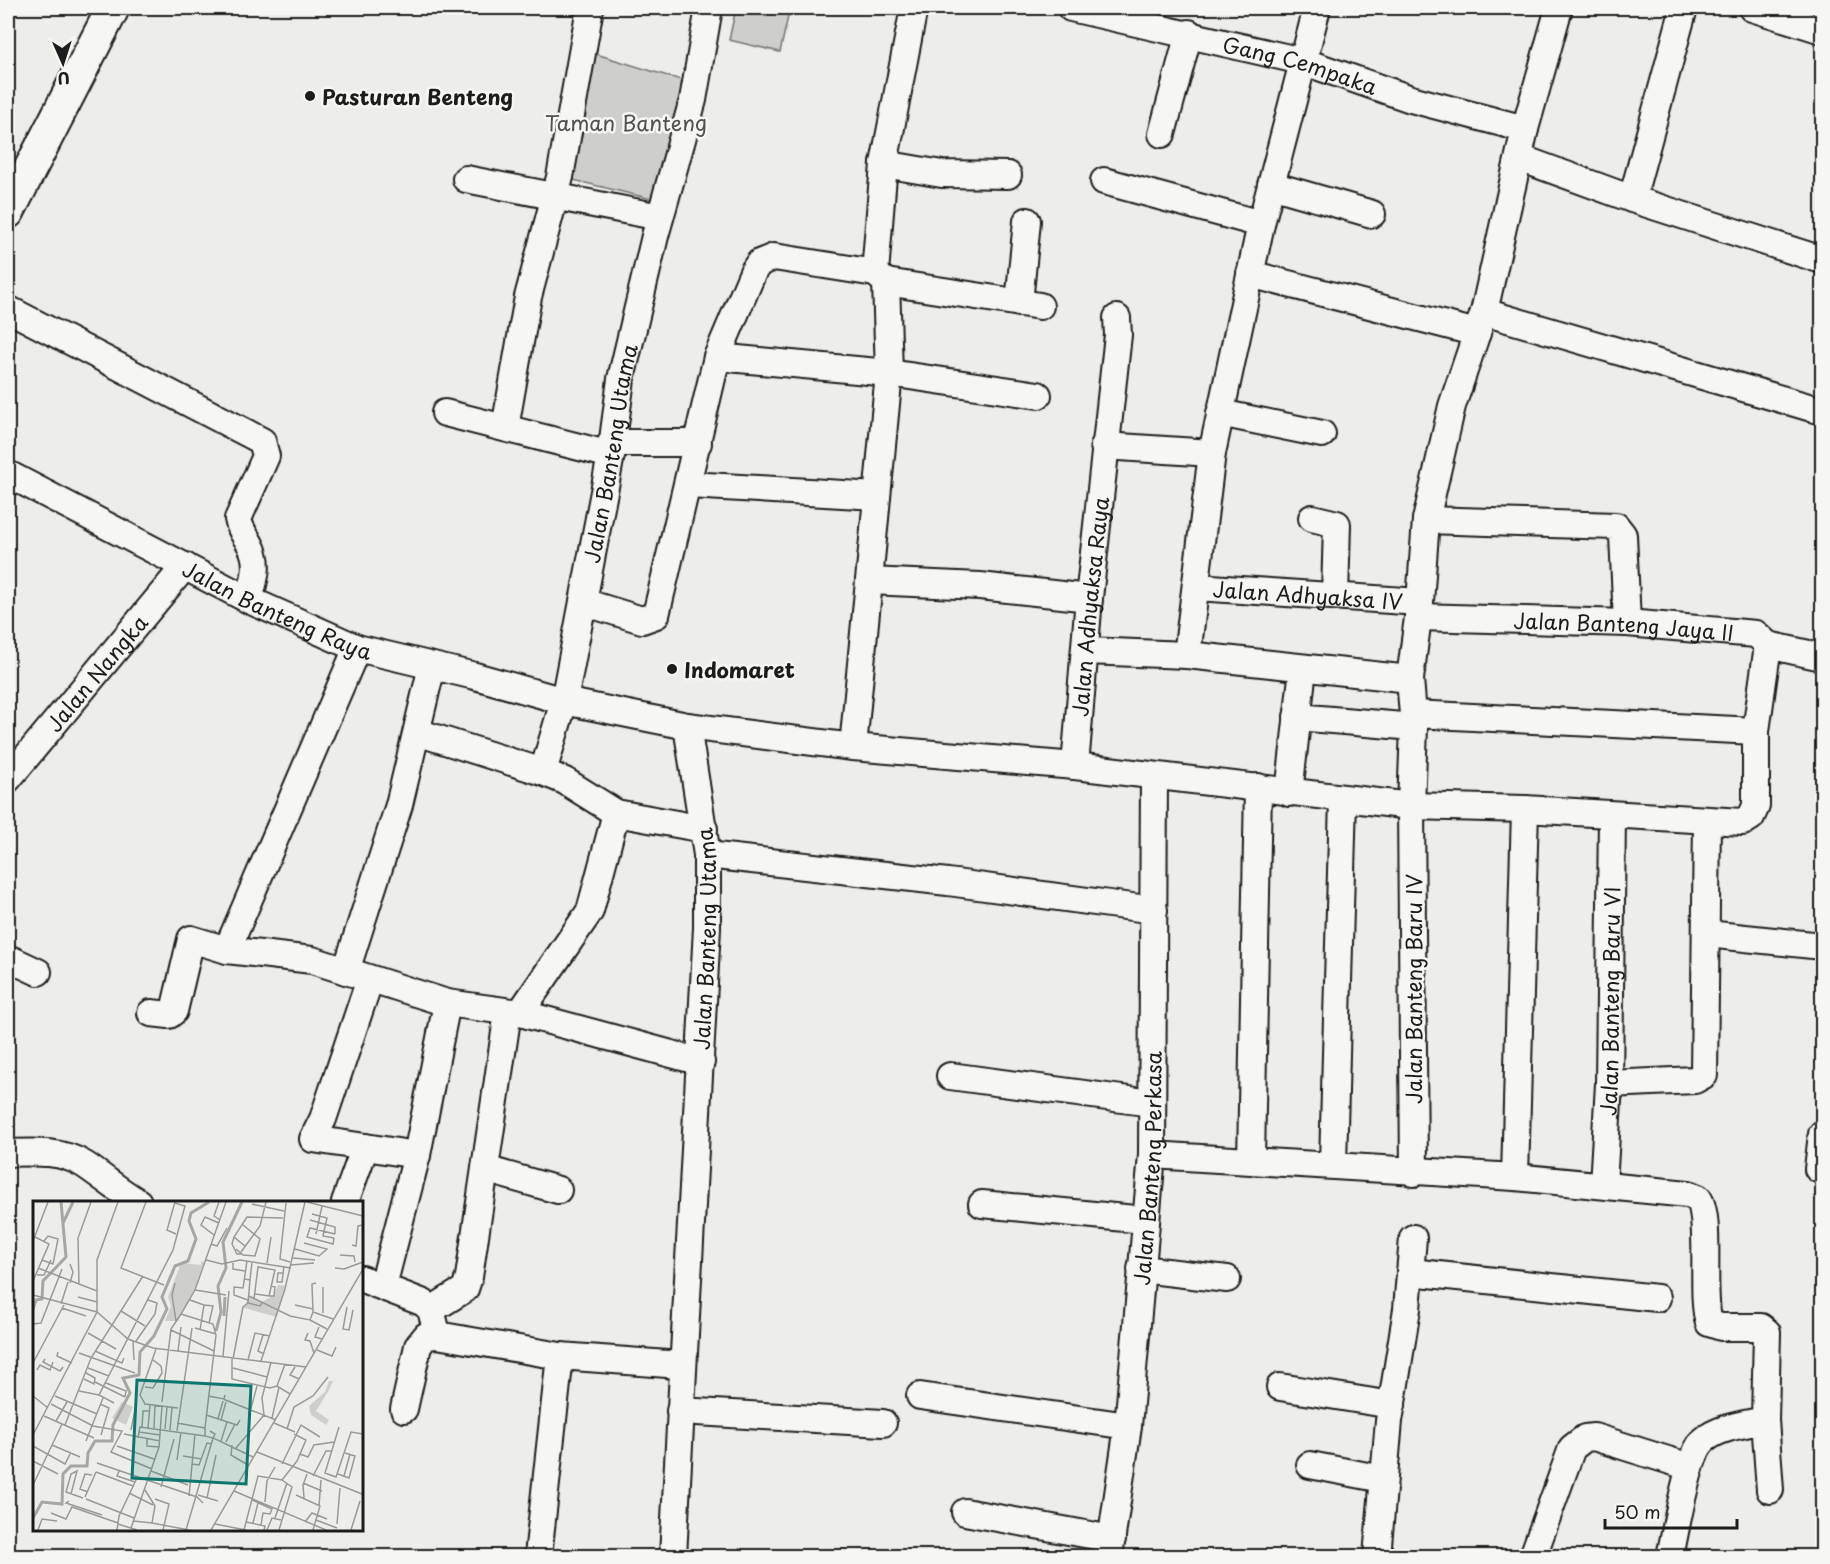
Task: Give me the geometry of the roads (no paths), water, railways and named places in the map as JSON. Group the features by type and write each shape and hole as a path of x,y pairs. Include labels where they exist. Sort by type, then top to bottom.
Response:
{"main road":[{"path":"8,212 113,8"}],"street":[{"path":"505,428 528,297 555,195 590,8"},
{"name":"Jalan Banteng Utama","path":"543,772 564,702 611,449 621,379 660,217 693,100 709,8"},
{"path":"853,747 889,373 880,277 884,164 914,8"},
{"name":"Gang Cempaka","path":"1071,8 1189,33 1302,61 1411,99 1525,129"},
{"path":"1187,655 1212,453 1220,413 1261,224 1317,8"},
{"name":"Jalan Banteng Baru IV","path":"1414,1173 1411,806 1414,721 1410,680 1419,610 1426,520 1452,406 1480,322 1525,129 1559,8"},
{"path":"1632,199 1684,8"},
{"path":"1752,8 1822,30"},
{"path":"1162,134 1189,33"},
{"path":"1520,158 1632,199 1822,260"},
{"path":"884,164 942,174 1008,175"},
{"path":"466,179 660,217"},
{"path":"1104,181 1261,224"},
{"path":"1271,185 1372,214"},
{"path":"583,602 642,620 656,615 689,484 717,357 753,272 766,258 1029,305 1027,221"},
{"path":"1250,274 1480,322 1822,411"},
{"path":"8,309 262,441 266,456 238,519 240,529 251,546 258,567 249,600"},
{"name":"Jalan Adhyaksa Raya","path":"1075,766 1104,446 1118,335 1117,318"},
{"path":"717,357 889,373 1038,395"},
{"path":"445,413 505,428 611,449 698,443"},
{"path":"1220,413 1322,434"},
{"path":"1104,446 1212,453"},
{"name":"Jalan Banteng Raya","path":"8,474 249,600 357,648 564,702"},
{"path":"689,484 877,496"},
{"path":"1312,518 1337,524 1335,596"},
{"path":"1426,520 1616,526 1623,535 1627,623"},
{"name":"Jalan Nangka","path":"8,779 186,566"},
{"path":"869,581 980,586 1089,598"},
{"name":"Jalan Adhyaksa IV","path":"1196,587 1335,596 1419,610"},
{"name":"Jalan Banteng Jaya II","path":"1419,610 1627,623 1756,634 1768,645 1822,657"},
{"path":"564,702 687,726 853,747 1075,766 1411,806 1525,809 1612,816 1743,822 1751,818 1756,806 1756,731 1768,645"},
{"path":"227,950 357,648"},
{"path":"1086,651 1187,655 1410,680"},
{"path":"346,971 399,804 432,666"},
{"path":"1289,793 1303,668"},
{"path":"1297,717 1756,731"},
{"name":"Jalan Banteng Utama","path":"673,1557 681,1365 701,1062 707,928 707,855 687,726"},
{"path":"417,732 543,772 565,782 616,813 704,829"},
{"name":"Jalan Banteng Perkasa","path":"1111,1548 1128,1426 1152,1155 1154,777"},
{"path":"1251,1160 1258,787"},
{"path":"1333,1164 1344,799"},
{"path":"1515,1177 1525,809"},
{"path":"431,1310 465,1289 514,1013 590,912 616,813"},
{"name":"Jalan Banteng Baru VI","path":"1603,1185 1609,1084 1612,816"},
{"path":"1609,1084 1695,1080 1704,1075 1707,820"},
{"path":"707,855 948,882 1154,910"},
{"path":"1707,934 1822,946"},
{"path":"151,1013 169,1015 174,1011 191,939 227,950 312,960 447,1003 514,1013 701,1062"},
{"path":"8,958 38,972"},
{"path":"370,979 323,1119 313,1139 417,1155"},
{"path":"437,1335 431,1310 424,1303 372,1282 417,1155 447,1003"},
{"path":"950,1076 1152,1103"},
{"path":"1818,1169 1822,1134"},
{"path":"346,1201 365,1147"},
{"path":"8,1153 42,1152 134,1201"},
{"path":"1152,1155 1333,1164 1414,1173 1515,1177 1688,1194 1698,1198 1702,1203 1709,1323 1715,1327 1761,1327 1767,1332 1765,1420 1770,1490"},
{"path":"485,1169 558,1190"},
{"path":"982,1204 1145,1220"},
{"path":"1377,1557 1383,1479 1407,1310 1413,1238"},
{"path":"1141,1269 1227,1279"},
{"path":"1410,1272 1657,1298"},
{"path":"404,1409 418,1346 426,1336 437,1335 561,1356 681,1365"},
{"path":"538,1557 561,1356"},
{"path":"1280,1387 1392,1405"},
{"path":"920,1396 1128,1426"},
{"path":"680,1411 883,1423"},
{"path":"1670,1557 1690,1467 1702,1441 1726,1429 1765,1420"},
{"path":"1533,1557 1572,1448 1585,1438 1594,1437 1690,1467"},
{"path":"1310,1465 1383,1479"},
{"path":"965,1512 1111,1548"}],"place":[{"name":"Pasturan Benteng","path":"310,96"},
{"name":"Indomaret","path":"672,669"}],"park label":[{"name":"Taman Banteng","path":"626,122"}]}
